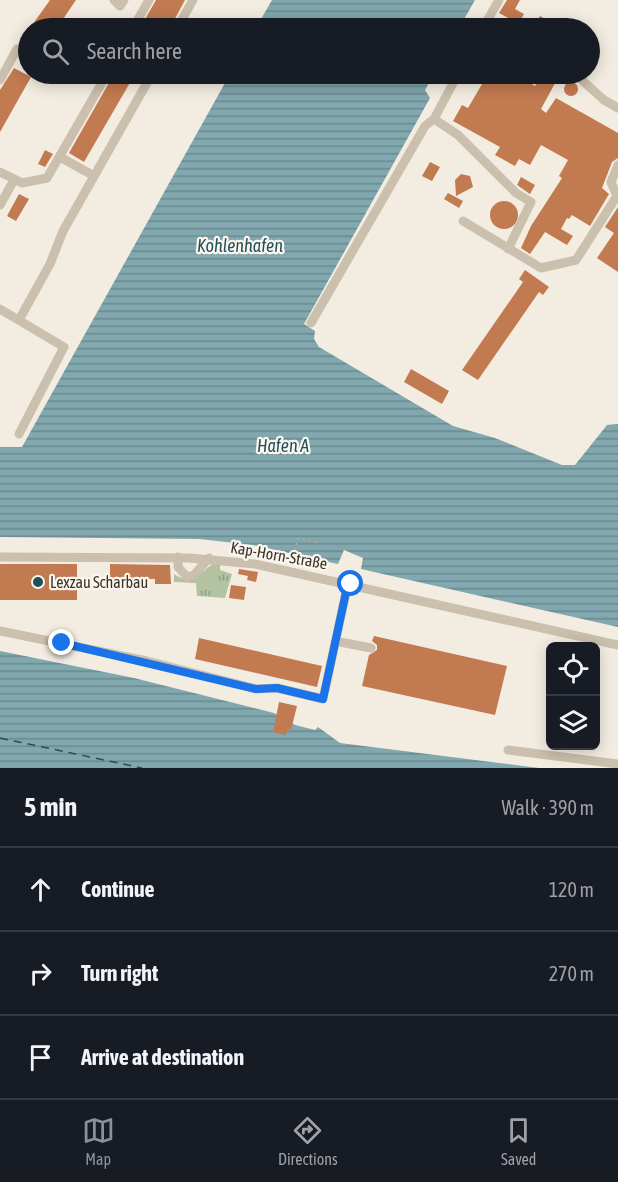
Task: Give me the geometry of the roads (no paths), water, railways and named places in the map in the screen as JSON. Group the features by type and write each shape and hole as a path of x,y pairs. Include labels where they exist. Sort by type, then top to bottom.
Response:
{"street":[{"path":"114,0 120,6 124,0"},
{"path":"139,18 149,0"},
{"path":"183,18 193,0"},
{"path":"491,18 499,0"},
{"path":"0,80 17,49"},
{"path":"0,172 18,181 47,178 101,84"},
{"path":"19,320 50,264 63,231 146,84"},
{"path":"311,323 425,126 434,119 453,84"},
{"path":"586,84 604,100 618,108"},
{"path":"434,119 458,135 516,193 531,202 508,249"},
{"path":"60,157 94,176"},
{"path":"463,222 541,268 576,260 617,196 611,182 618,165"},
{"path":"0,205 18,181"},
{"path":"0,309 64,347 19,434"},
{"name":"Kap-Horn-Straße","path":"0,557 178,557 209,558 255,564 618,645"},
{"path":"178,557 178,567 187,577 194,575 209,558"},
{"path":"0,631 147,661 256,689 277,688 323,699 348,583"},
{"path":"335,641 371,648"},
{"path":"508,750 618,764"}],"water":[{"path":"272,0 475,0 465,18 262,18"},
{"name":"Hafen A","path":"224,84 428,84 425,90 430,98 304,324 315,331 314,339 319,347 453,426 495,438 562,465 575,465 607,425 618,424 618,627 361,569 363,558 344,550 338,564 253,545 199,539 0,537 0,447 22,447"},
{"path":"0,651 134,678 274,713 295,725 315,730 318,727 340,743 539,768 0,768"}],"place":[{"name":"Lexzau Scharbau","path":"38,582"}],"water label":[{"name":"Kohlenhafen","path":"240,246"}]}
